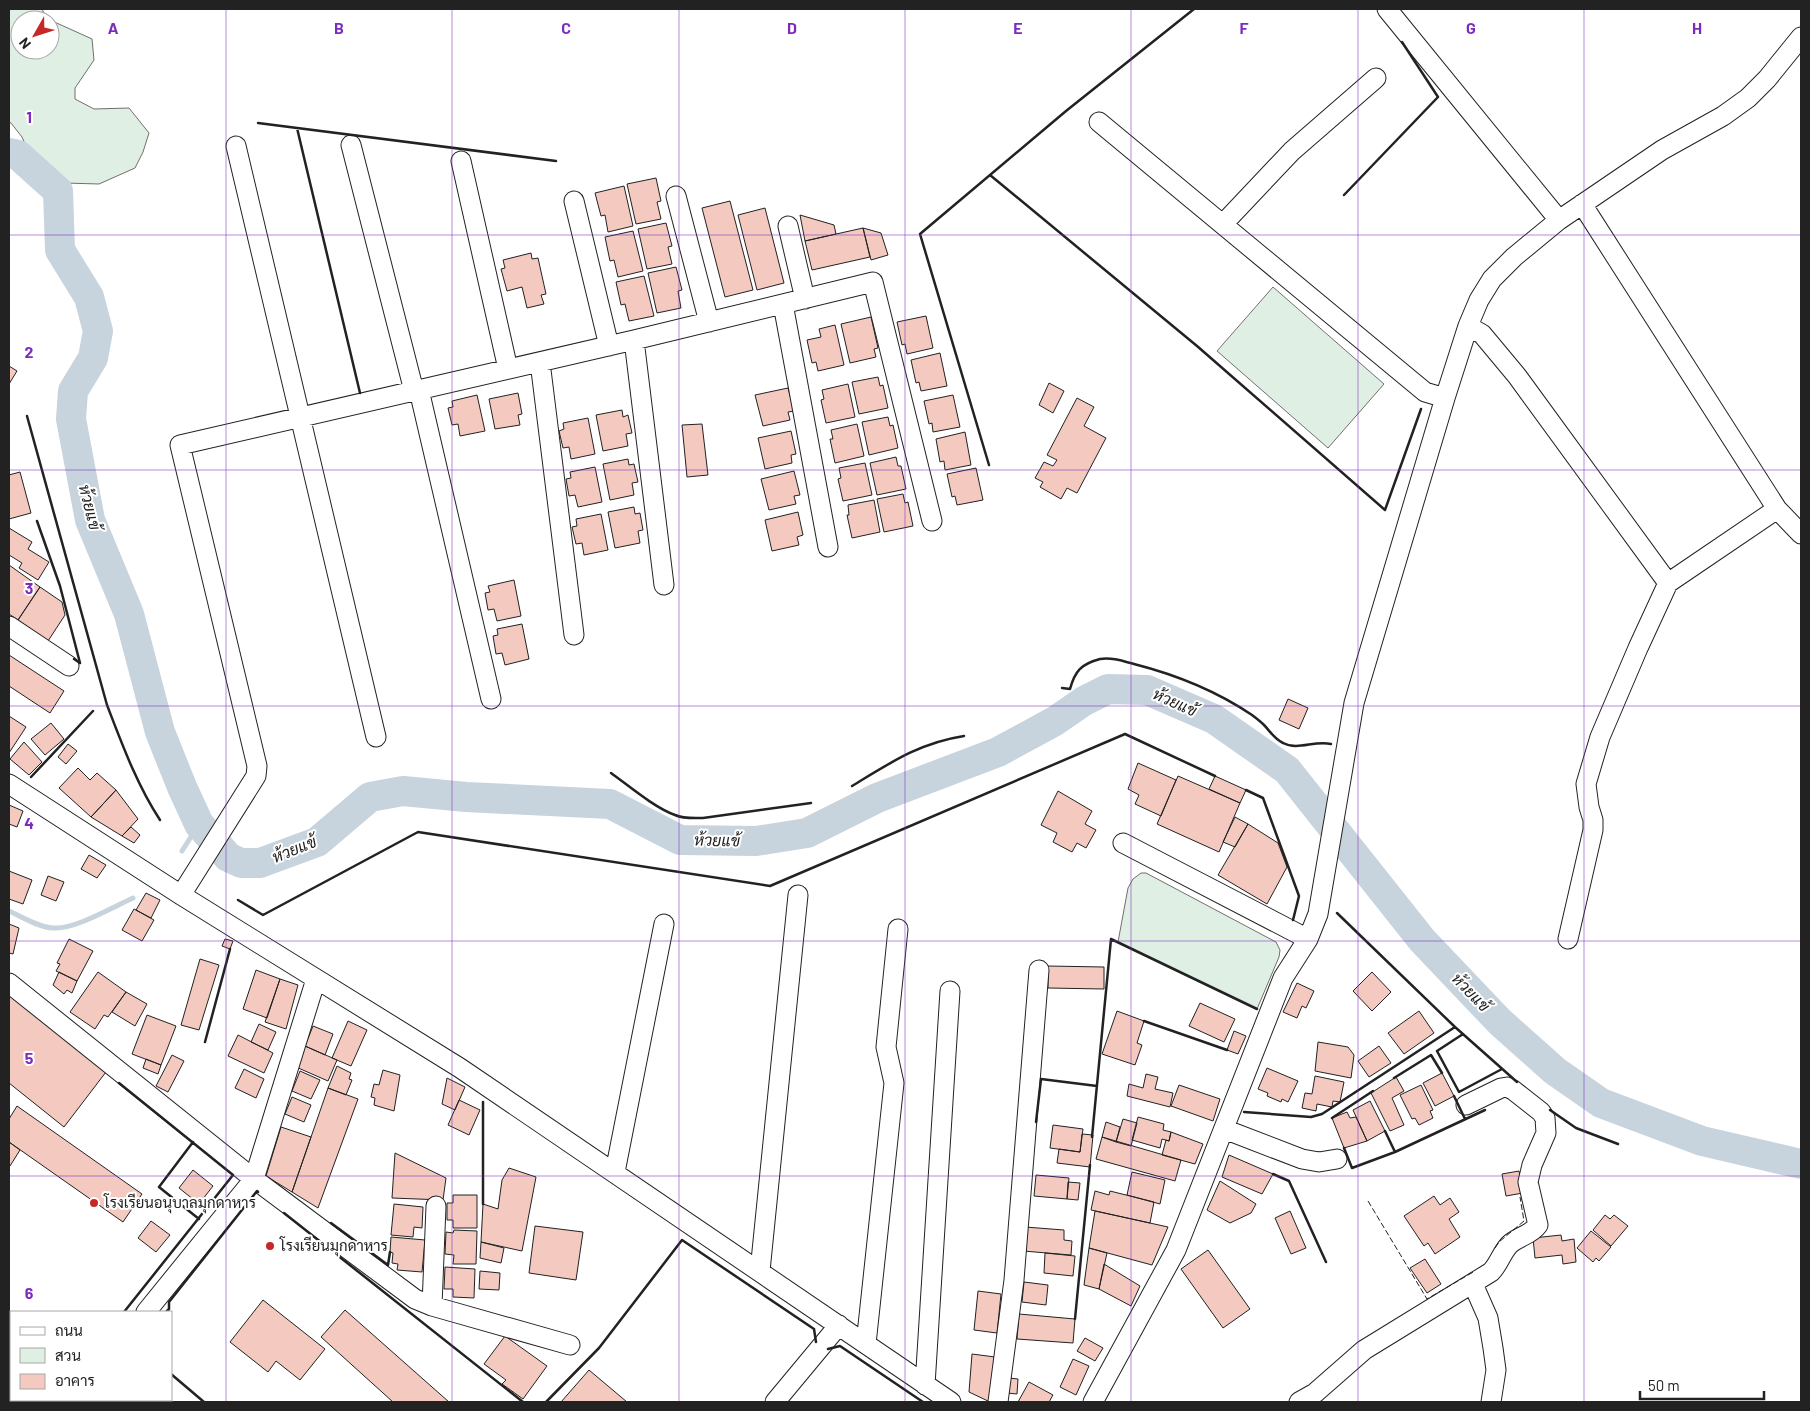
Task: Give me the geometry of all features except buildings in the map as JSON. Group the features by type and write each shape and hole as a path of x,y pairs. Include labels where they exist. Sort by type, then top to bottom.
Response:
{"street":[{"path":"1387,9 1559,220"},
{"path":"1093,1402 1176,1250 1284,978 1308,939 1318,914 1354,703 1445,398 1468,326 1479,300 1492,279 1514,257 1559,220 1662,150 1723,116 1748,98 1767,79 1801,37"},
{"path":"1222,224 1292,150 1376,78"},
{"path":"1099,122 1425,392 1445,398"},
{"path":"351,145 416,391 491,699"},
{"path":"236,146 302,418 376,737"},
{"path":"461,161 508,369"},
{"path":"676,196 709,322"},
{"path":"574,201 609,346"},
{"path":"1582,204 1777,509 1801,534"},
{"path":"788,226 804,298"},
{"path":"182,895 256,776 257,766 180,445 609,346 873,282 932,521"},
{"path":"782,304 828,547"},
{"path":"1468,326 1482,334 1517,376 1668,583"},
{"path":"634,340 664,585"},
{"path":"540,362 574,635"},
{"path":"1568,938 1593,830 1594,820 1589,806 1586,784 1600,737 1668,583 1777,509"},
{"path":"9,626 69,666"},
{"path":"9,784 182,895 460,1068 951,1402"},
{"path":"1123,842 1308,939"},
{"path":"760,1271 798,895"},
{"path":"615,1172 664,924"},
{"path":"866,1344 894,1083 886,1047 898,929"},
{"path":"998,1402 1014,1280 1039,970"},
{"path":"147,1311 254,1178 316,979"},
{"path":"9,983 254,1178 415,1299 432,1306 570,1345"},
{"path":"925,1385 950,991"},
{"path":"1299,1402 1315,1393 1364,1350 1491,1272 1496,1267 1499,1257 1510,1244 1534,1230 1538,1225 1528,1182 1532,1165 1546,1133 1546,1125 1541,1112 1507,1087 1466,1105"},
{"path":"1224,1129 1302,1160 1319,1162 1337,1159"},
{"path":"432,1306 436,1206"},
{"path":"1473,1284 1488,1318 1493,1348 1496,1370 1492,1402"},
{"path":"775,1402 839,1325"}],"green space":[{"path":"9,9 42,9 10,10 10,60 60,60 60,25 92,39 94,60 75,88 75,99 94,109 129,108 149,133 135,168 99,184 64,183 29,153 22,137 9,122"},
{"path":"1273,287 1384,384 1328,448 1217,351"},
{"path":"1141,873 1146,873 1276,942 1280,950 1279,957 1257,1009 1118,942 1128,888 1133,879"}],"waterway":[{"name":"ห้วยแข้","path":"9,153 18,155 58,191 60,250 89,297 98,331 93,358 73,391 71,419 90,520 129,614 160,732 182,787 199,824 228,857 241,863 260,863 317,842 370,797 403,791 466,797 610,804 680,840 756,841 807,833 877,798 998,752 1055,721 1084,701 1108,689 1147,690 1214,719 1287,770 1422,940 1500,1022 1555,1071 1601,1103 1702,1141 1801,1164"},
{"path":"182,851 199,824"},
{"path":"9,911 42,926 62,928 82,922 133,898"}],"fence":[{"path":"1495,1248 1499,1242 1524,1221 1520,1197"},
{"path":"1368,1201 1427,1299 1475,1271"}],"wall":[{"path":"989,465 920,234 1066,111 1194,9"},
{"path":"1344,195 1438,97 1402,42"},
{"path":"258,123 556,161"},
{"path":"297,128 360,393"},
{"path":"990,175 1197,346 1385,510 1421,409"},
{"path":"27,416 107,705 137,779 160,820"},
{"path":"37,521 60,586 80,663 74,659"},
{"path":"1062,688 1070,689 1074,677 1088,663 1100,659 1117,660 1150,668 1210,691 1252,715 1283,743 1294,746 1318,743 1331,744"},
{"path":"31,777 93,711"},
{"path":"238,900 263,915 418,832 770,886 1125,734 1215,776"},
{"path":"852,786 905,755 948,739 964,736"},
{"path":"611,773 667,812 685,818 703,818 811,803"},
{"path":"1246,790 1263,798 1299,896 1293,920"},
{"path":"1337,913 1455,1027 1517,1082"},
{"path":"1092,1137 1111,939 1257,1009"},
{"path":"205,1042 230,949"},
{"path":"1144,1021 1227,1050"},
{"path":"1244,1112 1311,1117 1322,1114 1455,1027"},
{"path":"1463,1034 1437,1051 1459,1092 1502,1069"},
{"path":"1394,1078 1431,1055 1442,1073"},
{"path":"1036,1122 1041,1079 1097,1086"},
{"path":"119,1083 233,1175 125,1311"},
{"path":"1332,1118 1373,1091"},
{"path":"1454,1096 1465,1119"},
{"path":"483,1102 483,1204"},
{"path":"1344,1148 1352,1168 1395,1152 1485,1110"},
{"path":"1550,1110 1576,1128 1618,1144"},
{"path":"1385,1131 1395,1152"},
{"path":"193,1142 159,1187 199,1219"},
{"path":"1075,1319 1090,1165"},
{"path":"1273,1174 1289,1181 1326,1262"},
{"path":"167,1311 169,1309 169,1302 258,1192"},
{"path":"284,1213 523,1402"},
{"path":"331,1223 388,1265 390,1252"},
{"path":"546,1402 599,1348 682,1240 814,1329 816,1342"},
{"path":"828,1349 840,1346 923,1402"},
{"path":"172,1375 204,1402"}],"place":[{"name":"โรงเรียนอนุบาลมุกดาหาร","path":"94,1203"},
{"name":"โรงเรียนมุกดาหาร","path":"270,1246"}]}
